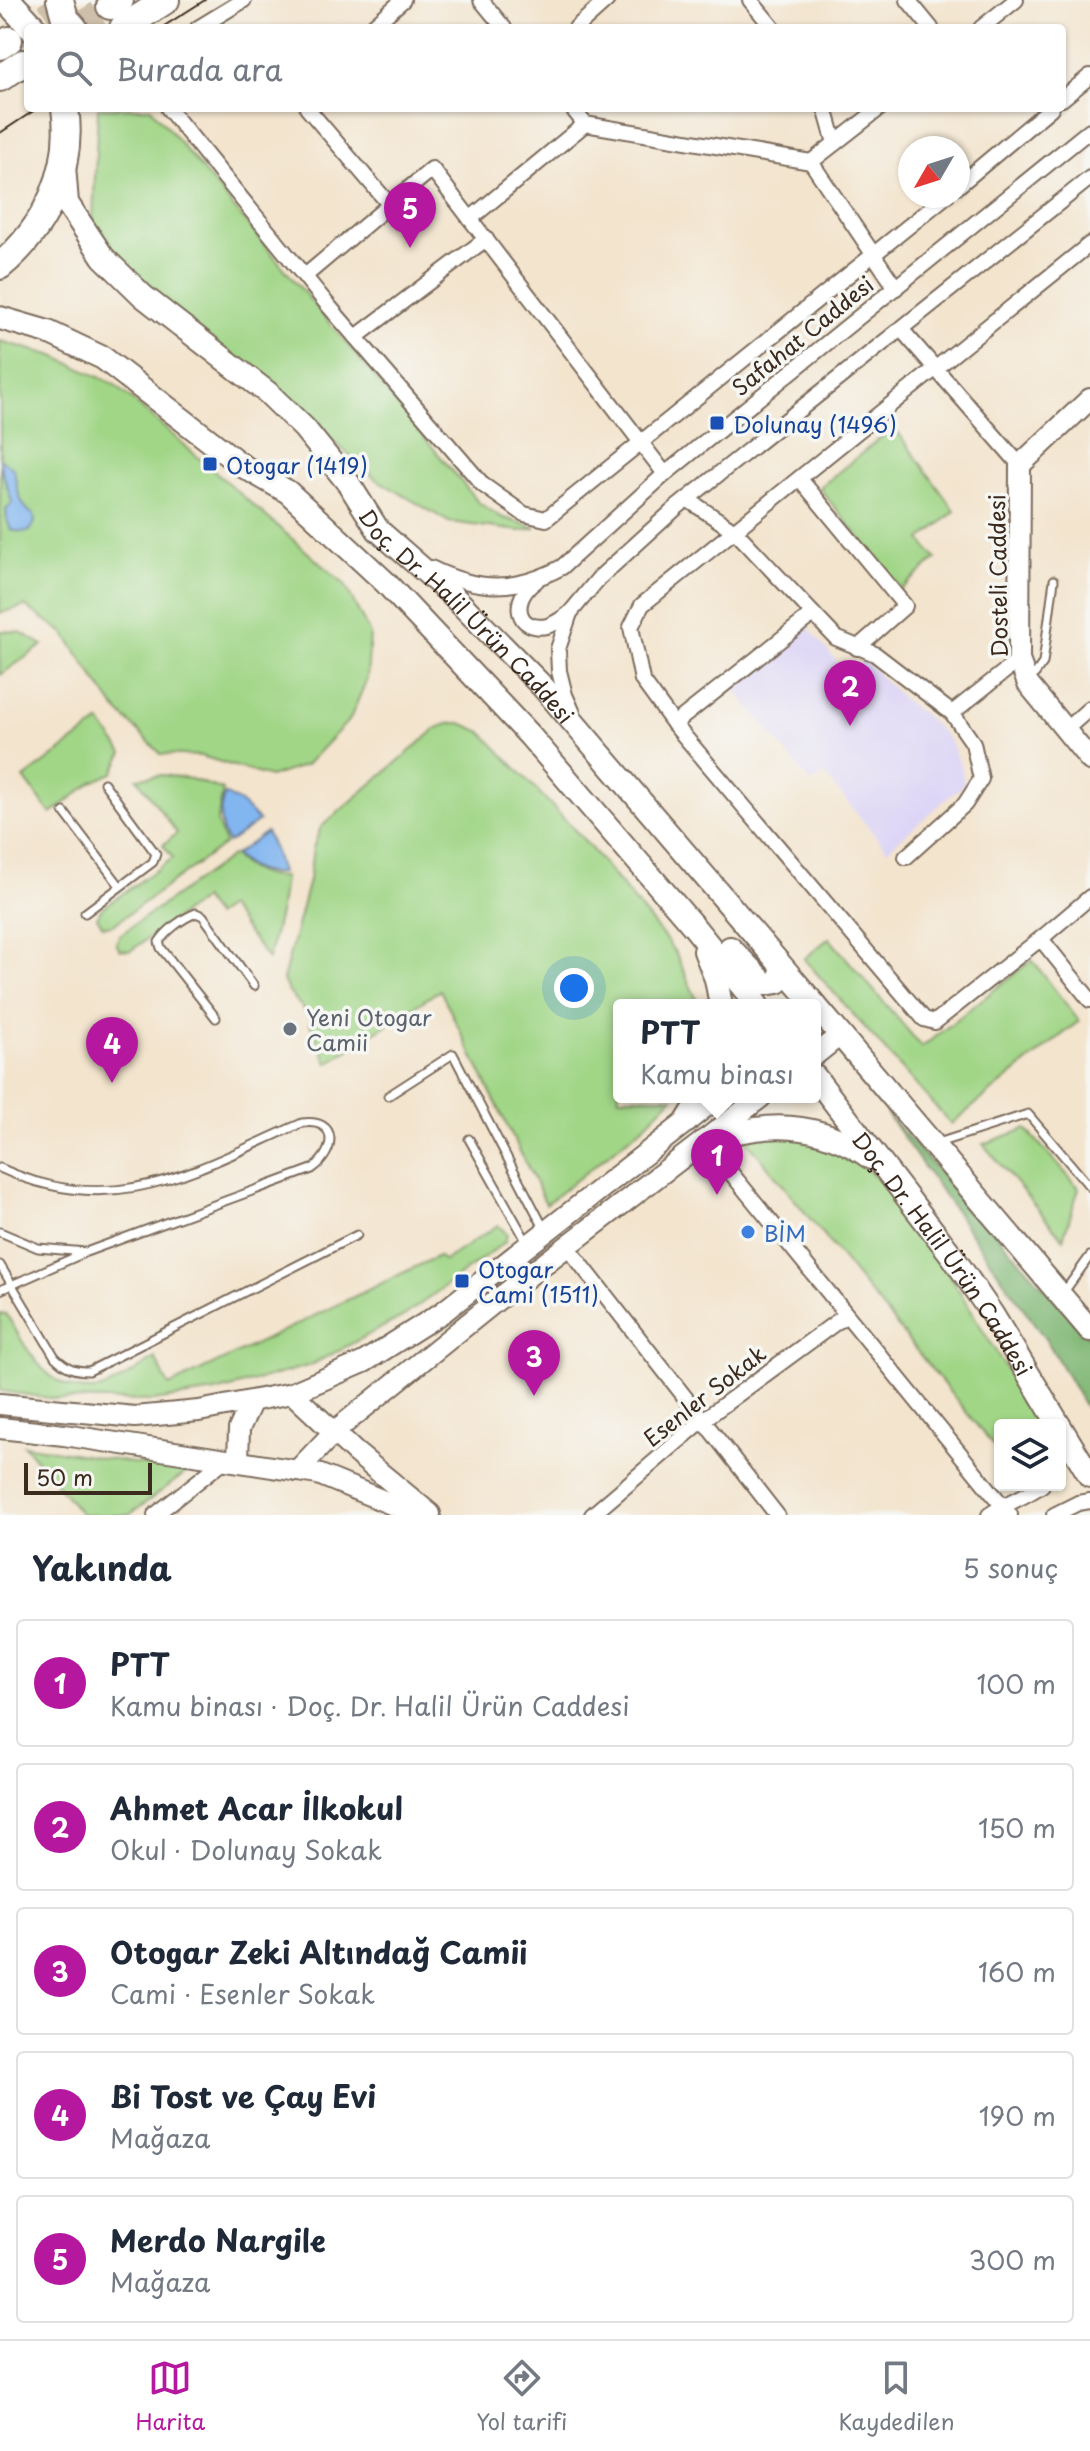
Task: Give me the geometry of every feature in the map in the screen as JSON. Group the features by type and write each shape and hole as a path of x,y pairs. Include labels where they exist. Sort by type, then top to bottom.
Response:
{"highway":[{"path":"7,0 29,24"},
{"path":"60,0 65,18 70,24"},
{"path":"118,11 166,0"},
{"path":"0,78 23,63"},
{"path":"0,266 27,241 50,204 64,163 68,112"}],"main road":[{"name":"Doç. Dr. Halil Ürün Caddesi","path":"64,163 67,203 103,257 143,296 259,386 304,428 349,484 378,530 497,639 580,728 808,999"},
{"name":"Doç. Dr. Halil Ürün Caddesi","path":"0,318 48,332 103,358 241,465 288,492 385,582 530,736 752,999"},
{"path":"695,928 719,938 765,984 778,982 783,968"},
{"path":"695,928 716,979 720,999"},
{"name":"Doç. Dr. Halil Ürün Caddesi","path":"821,1014 1090,1330"},
{"name":"Doç. Dr. Halil Ürün Caddesi","path":"821,1085 992,1314 1057,1419"},
{"path":"687,1121 698,1103"},
{"path":"705,1141 755,1127 808,1130 857,1148 887,1170"},
{"name":"Doç. Dr. Halil Ürün Caddesi","path":"1066,1434 1090,1476"}],"street":[{"path":"205,24 244,0"},
{"path":"376,24 403,0"},
{"path":"481,0 501,24"},
{"path":"580,24 607,0"},
{"path":"750,0 770,24"},
{"path":"908,0 928,24"},
{"path":"986,24 1016,0"},
{"path":"1066,96 1090,76"},
{"path":"171,112 305,276 483,485 524,514 546,519 932,208"},
{"path":"310,112 389,204"},
{"path":"575,112 585,124 811,162 896,288"},
{"path":"826,112 835,143"},
{"path":"811,162 875,112"},
{"path":"970,176 1046,112"},
{"path":"470,219 585,124"},
{"name":"Safahat Caddesi","path":"408,556 459,580 478,585 509,585 547,575 577,556 665,474 1090,130"},
{"path":"305,276 432,169 665,474"},
{"path":"547,575 524,590 519,599 519,610 525,620 535,626 547,626 570,613 599,578 687,499 1090,178"},
{"path":"356,337 486,239"},
{"path":"1090,244 736,532 715,544 642,605 631,627 642,680 674,724 924,1019 935,1022 1090,897"},
{"path":"901,329 1020,465"},
{"name":"Dosteli Caddesi","path":"1090,399 1020,465 1019,660 1028,684 1090,760"},
{"path":"800,479 905,606 857,648"},
{"path":"687,499 736,532 836,638 875,654 952,713 973,743 981,779 965,804 906,857"},
{"path":"570,613 558,649 559,671 565,695 580,728"},
{"path":"674,724 813,614"},
{"path":"952,713 1019,660"},
{"path":"1065,730 1090,708"},
{"path":"1041,939 1090,1000"},
{"path":"821,1050 840,1035"},
{"path":"0,1404 135,1417 199,1411 292,1393 364,1362 443,1312 710,1103"},
{"path":"297,1471 335,1431 566,1245 753,1103"},
{"path":"705,1141 1006,1510"},
{"path":"566,1245 777,1515"},
{"name":"Esenler Sokak","path":"592,1515 703,1420 846,1315"},
{"path":"292,1393 355,1452 431,1515"},
{"path":"155,1515 232,1460 239,1429 252,1401"},
{"path":"0,1428 318,1474 411,1512"},
{"path":"989,1515 1006,1510 1033,1491"},
{"path":"1054,1515 1078,1503 1090,1501"}],"lane":[{"path":"1028,684 1043,663 1054,580"},
{"path":"85,913 153,862 156,854 104,783"},
{"path":"64,812 120,886"},
{"path":"216,1018 161,948 159,942 162,936 189,916 196,913 203,916 254,986"},
{"path":"388,1096 453,1054 546,1232"},
{"path":"933,1145 1028,1114 1090,1187"},
{"path":"0,1168 51,1185 97,1191 121,1190 144,1187 186,1174 302,1123 312,1121 323,1125 328,1132 329,1153 312,1169 86,1252 0,1290"},
{"path":"469,1139 529,1246"},
{"path":"0,1232 38,1248 86,1252"},
{"path":"0,1265 55,1357 64,1366 76,1371 89,1371 357,1235"},
{"path":"1061,1297 1090,1256"}],"shaded area":[{"path":"808,627 847,674 864,660 909,705 921,712 949,740 962,768 964,784 887,850 824,774 811,783 732,686"}],"green space":[{"path":"98,112 154,112 478,502 501,517 536,528 520,531 449,522 376,479 288,400 175,311 112,254 93,221"},
{"path":"0,341 54,356 114,384 345,585 370,634 367,679 350,719 306,765 270,777 201,756 161,754 114,707 64,633 25,606 0,613"},
{"path":"894,427 955,511 921,540 936,559 901,589 819,488"},
{"path":"0,631 20,632 43,645 0,675"},
{"path":"100,722 123,753 113,773 92,782 51,814 24,778"},
{"path":"461,723 482,732 584,840 664,937 676,954 696,999 613,999 613,1103 667,1103 644,1126 546,1204 440,990 328,1063 310,1024 312,1019 288,991 283,980 309,880 313,848 321,827 437,728"},
{"path":"162,775 191,779 223,790 217,822 225,844 113,925 103,926 97,917 101,909 173,858 163,845 177,833 137,778"},
{"path":"233,855 256,872 284,877 268,959 228,907 215,916 203,899 130,951 120,950 116,943 120,935"},
{"path":"829,938 922,1047 1032,960 1079,1021 951,1124 804,959"},
{"path":"886,1113 1090,1338 1090,1416 1050,1346"},
{"path":"1026,1129 1079,1188 1063,1239 983,1144"},
{"path":"794,1134 839,1151 879,1179 911,1217 1036,1419 994,1419 994,1447 744,1137"},
{"path":"498,1225 507,1234 505,1242 404,1316 311,1365 216,1392 153,1401 55,1399 0,1391 0,1314 7,1315 23,1343 43,1368 67,1386 83,1390 100,1389 155,1358 169,1386 438,1256 444,1261"},
{"path":"24,1445 187,1472 129,1515 82,1515"}],"water":[{"path":"0,459 14,469 21,501 34,515 35,522 30,531 11,530 6,510 12,503"},
{"path":"225,794 242,804 259,821 228,843 220,819"},
{"path":"266,832 281,873 256,870 235,855"}],"tunnel":[{"path":"34,24 70,0"},
{"path":"83,24 110,6"},
{"path":"13,38 24,31"}],"tram line":[{"path":"167,24 205,0"},
{"path":"0,133 32,112"}],"place":[{"name":"Merdo Nargile","path":"410,248"},
{"name":"Dolunay (1496)","path":"717,423"},
{"name":"Otogar (1419)","path":"210,464"},
{"name":"Ahmet Acar İlkokul","path":"850,726"},
{"name":"Yeni Otogar Camii","path":"290,1029"},
{"name":"Bi Tost ve Çay Evi","path":"112,1083"},
{"name":"PTT","path":"717,1195"},
{"name":"BİM","path":"748,1232"},
{"name":"Otogar Cami (1511)","path":"462,1281"},
{"name":"Otogar Zeki Altındağ Camii","path":"534,1396"}]}
